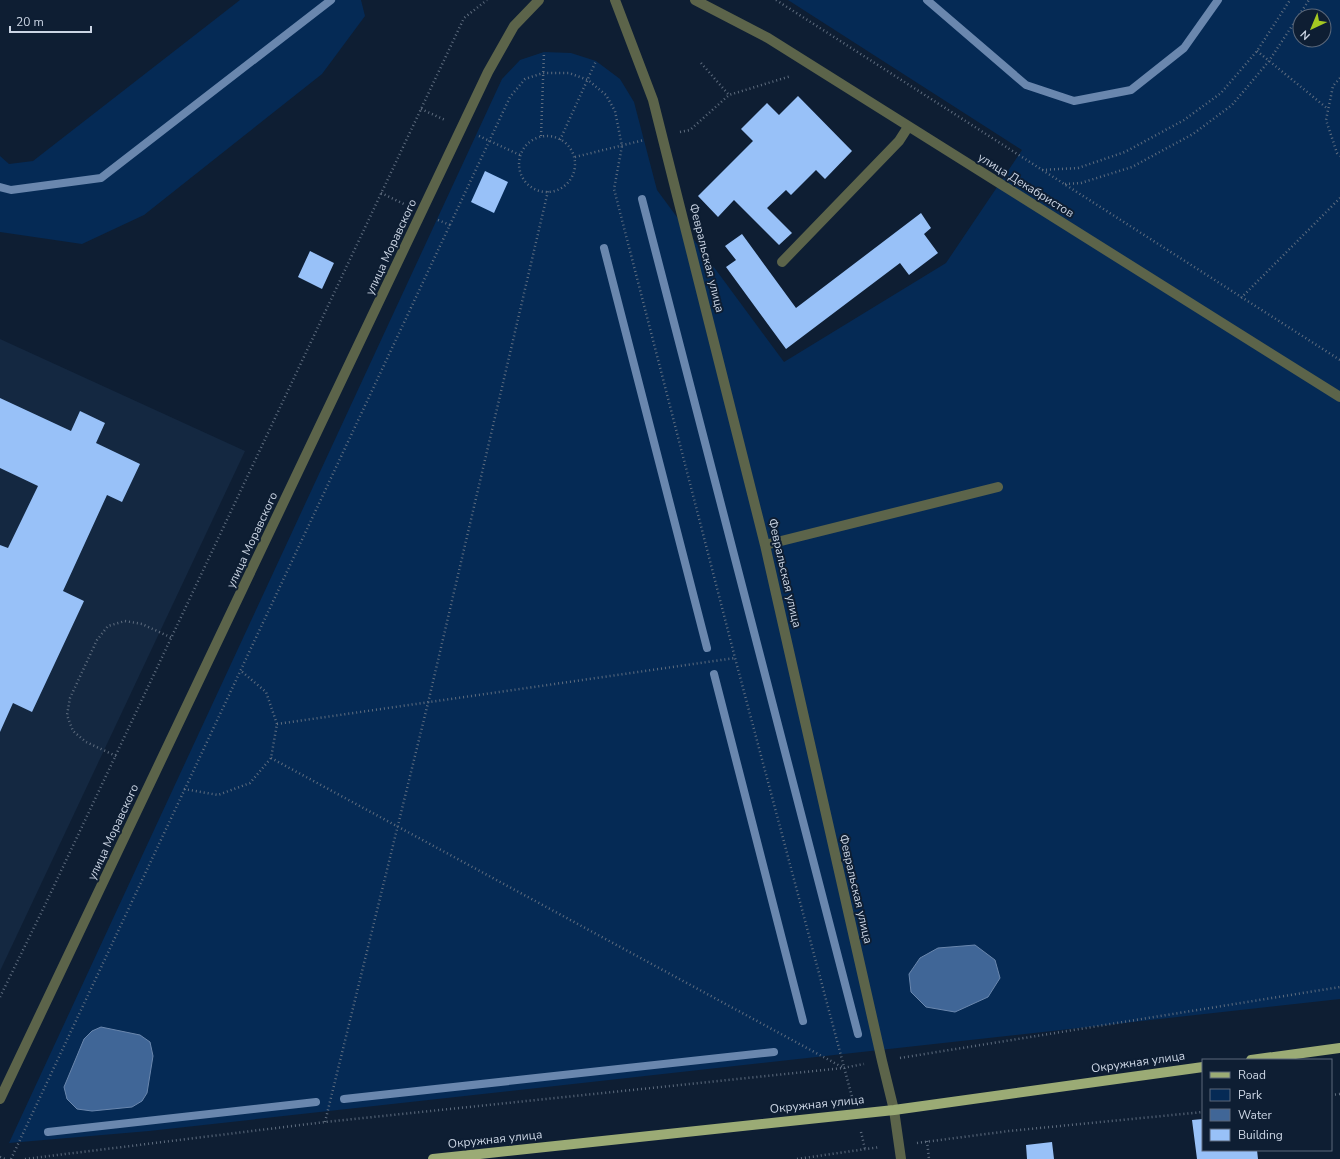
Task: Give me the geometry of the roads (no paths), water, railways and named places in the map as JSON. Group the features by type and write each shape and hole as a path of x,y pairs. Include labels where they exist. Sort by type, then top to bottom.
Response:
{"main road":[{"path":"1258,1059 1340,1048"},
{"name":"Окружная улица","path":"433,1159 894,1110 1202,1066"}],"street":[{"name":"улица Моравского","path":"0,1098 488,72 514,26 540,0"},
{"name":"Февральская улица","path":"615,0 653,100 765,545 894,1110 901,1159"},
{"name":"улица Декабристов","path":"695,0 768,38 1340,397"},
{"path":"782,262 899,141 908,127"},
{"path":"765,545 998,487"}],"water":[{"path":"975,945 995,960 1000,978 988,997 955,1012 926,1007 911,992 909,974 920,958 938,948"},
{"path":"101,1027 140,1035 150,1042 153,1056 147,1093 142,1101 132,1107 92,1111 77,1109 67,1099 64,1087 84,1039 92,1031"}],"waterway":[{"path":"0,187 11,190 101,178 331,0"},
{"path":"927,0 1026,85 1074,101 1131,90 1184,48 1218,0"},
{"path":"642,199 858,1034"},
{"path":"604,248 707,648"},
{"path":"714,674 803,1021"},
{"path":"344,1099 774,1052"},
{"path":"48,1132 316,1102"}]}
